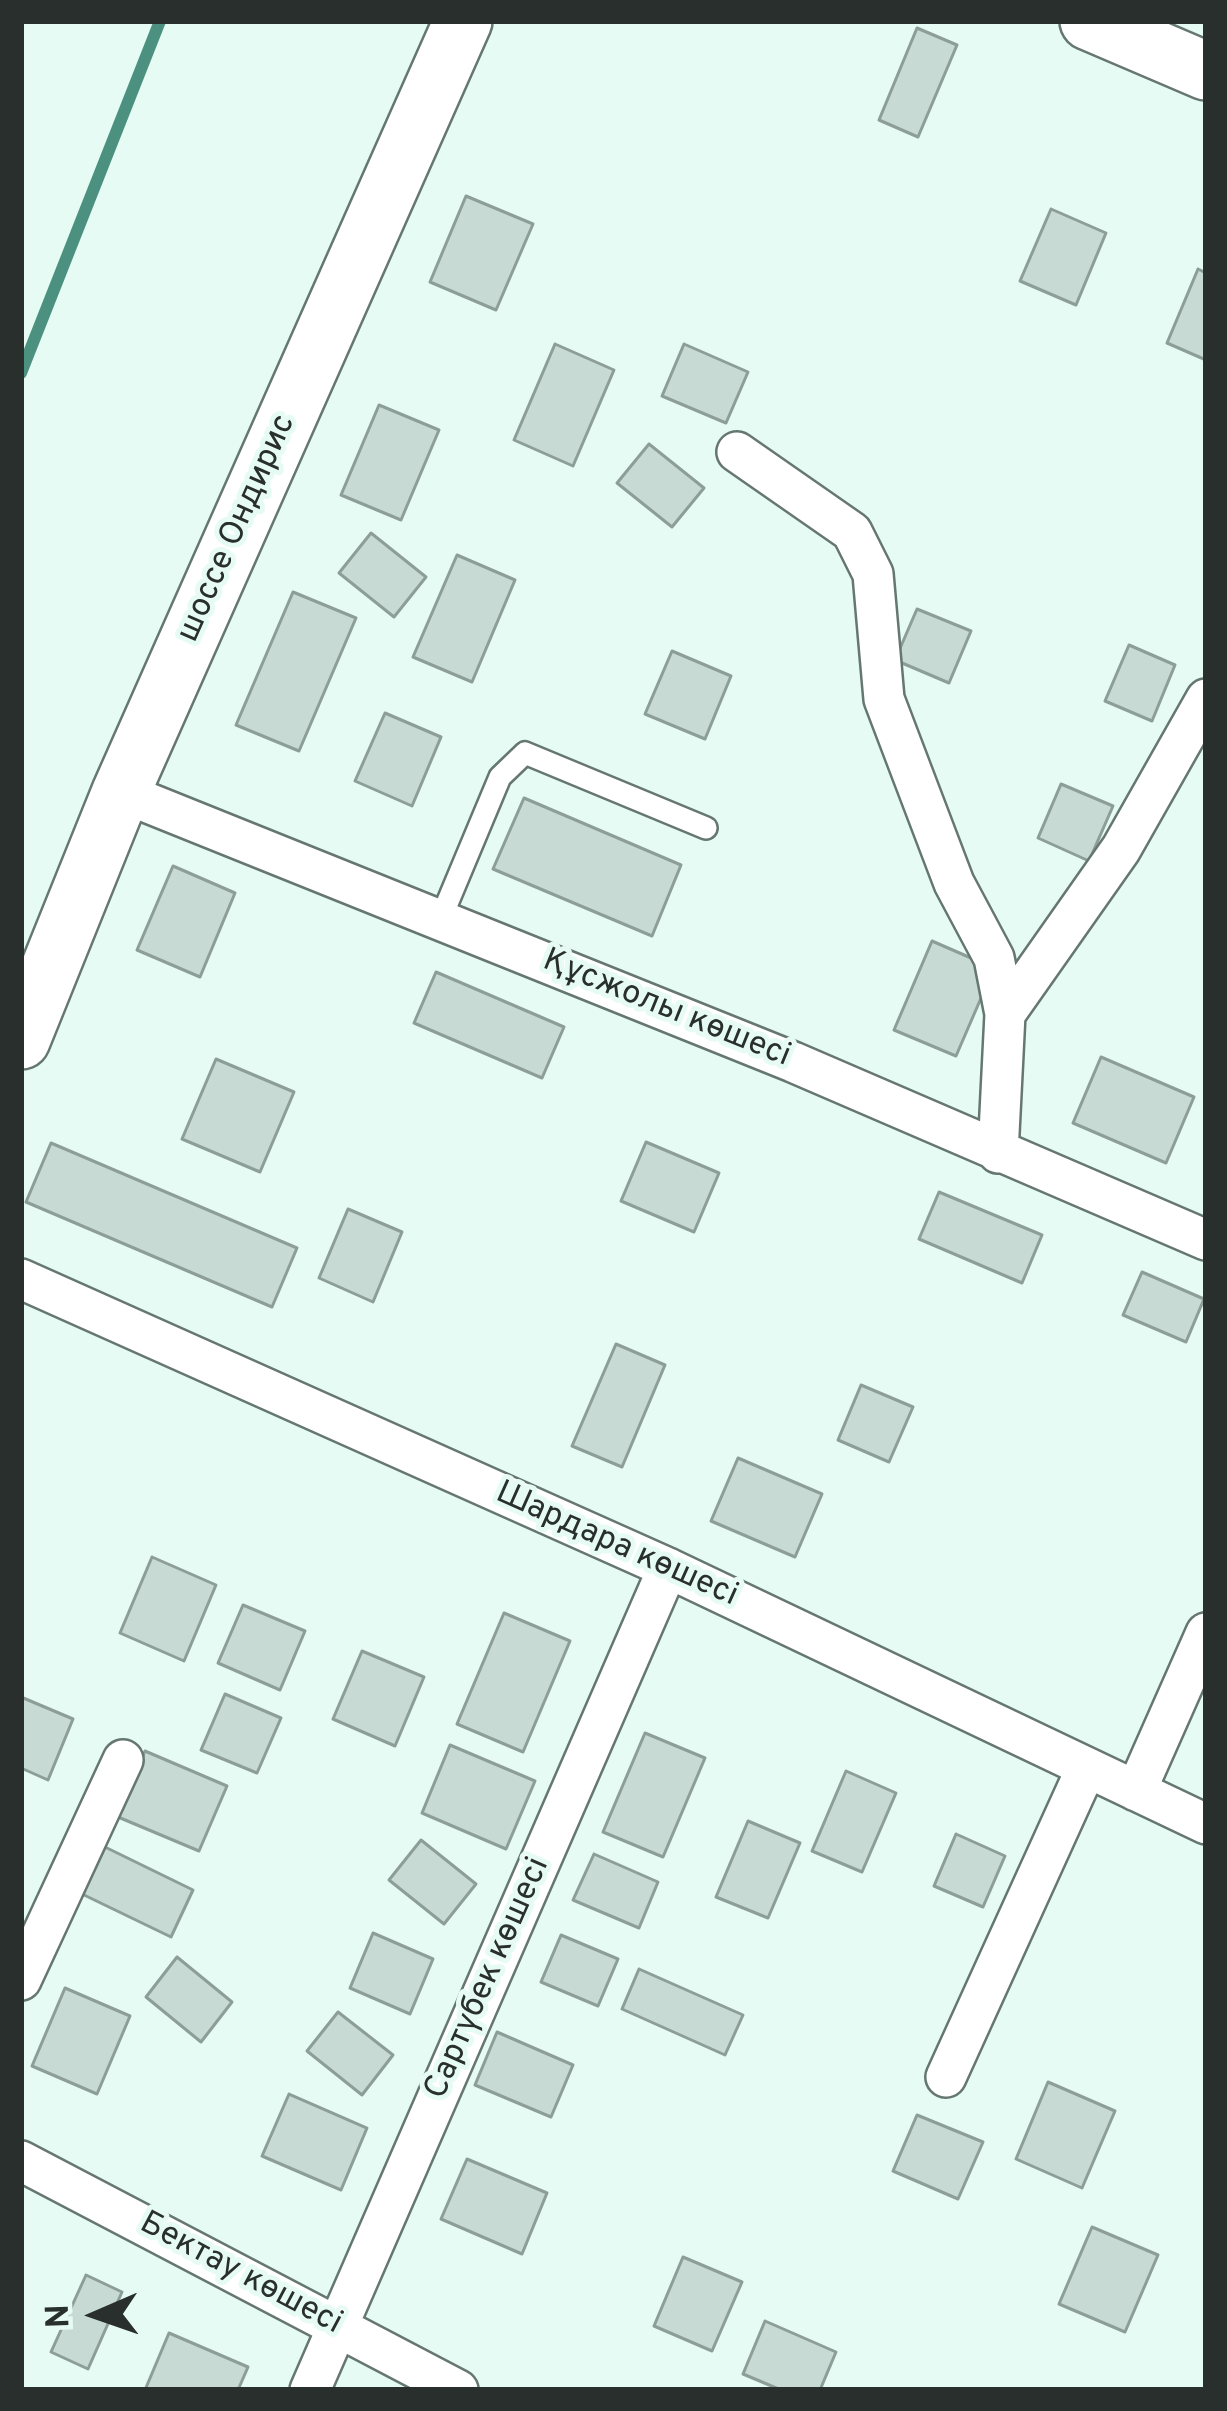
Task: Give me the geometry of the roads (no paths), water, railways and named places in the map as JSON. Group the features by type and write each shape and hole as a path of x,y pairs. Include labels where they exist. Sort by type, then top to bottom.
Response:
{"main road":[{"name":"шоссе Ондирис","path":"21,1040 121,792 463,21"},
{"path":"1089,21 1206,71"}],"street":[{"path":"737,452 852,532 873,574 884,700 954,883 994,958 1005,1015 998,1153"},
{"path":"1005,1015 1121,849 1206,699"},
{"name":"Құсжолы көшесі","path":"121,792 441,918 1206,1240"},
{"name":"Шардара көшесі","path":"21,1279 668,1568 1206,1824"},
{"name":"Сартүбек көшесі","path":"310,2390 668,1568"},
{"path":"1136,1791 1206,1633"},
{"path":"21,1980 123,1760"},
{"path":"946,2077 1086,1769"},
{"name":"Бектау көшесі","path":"21,2161 458,2390"}],"lane":[{"path":"441,918 500,777 525,753 706,828"}],"waterway":[{"path":"21,373 160,21"}]}
